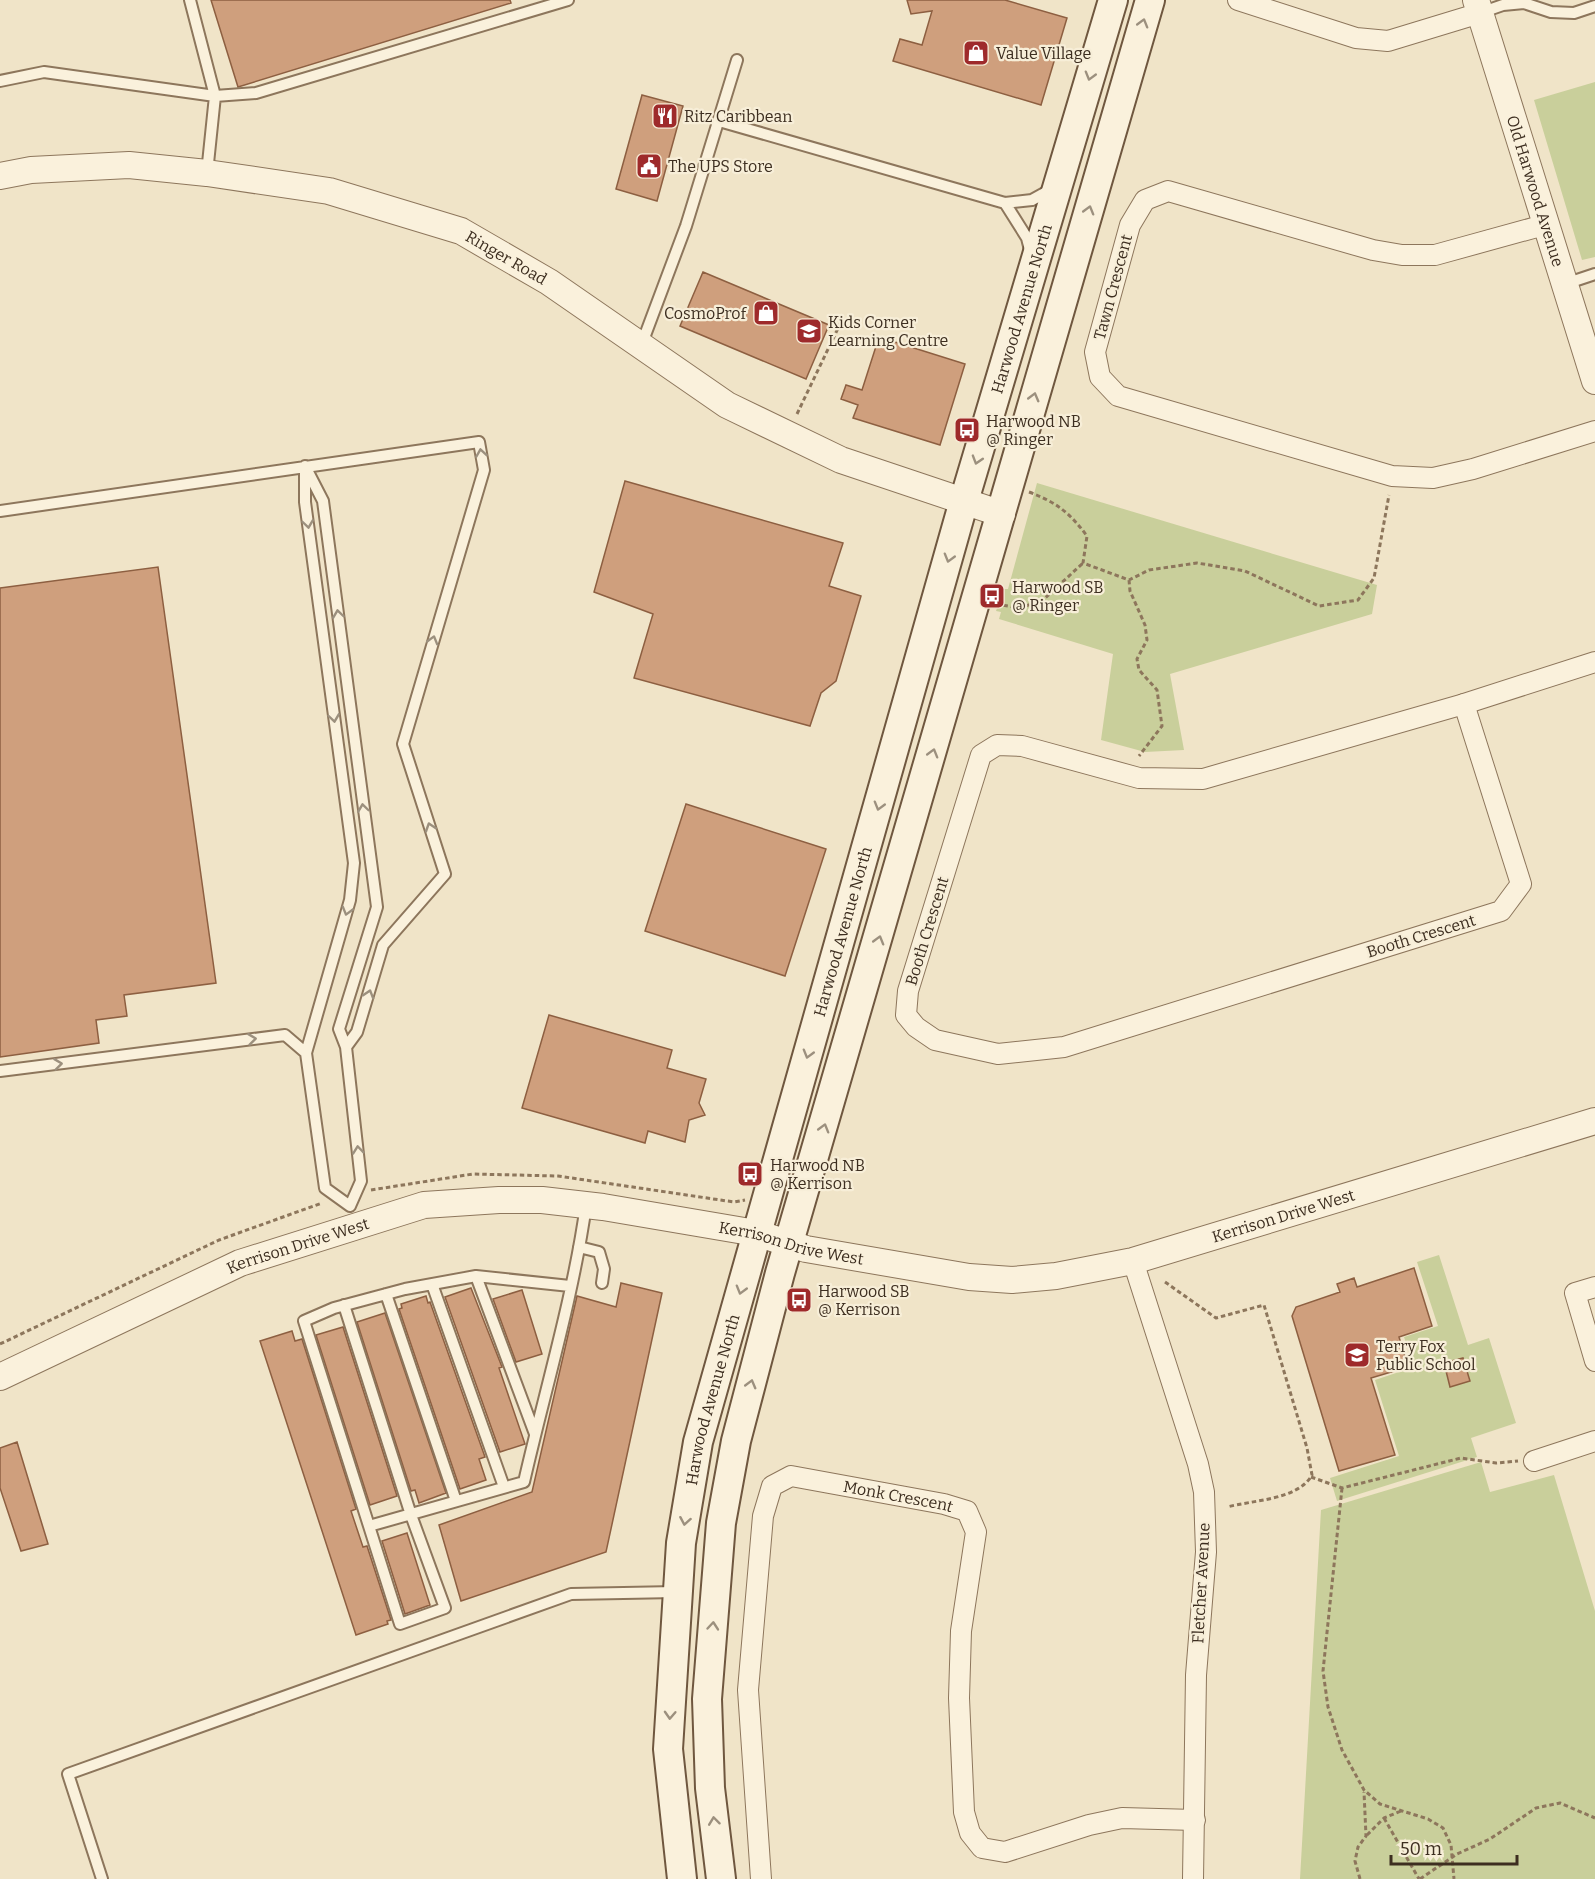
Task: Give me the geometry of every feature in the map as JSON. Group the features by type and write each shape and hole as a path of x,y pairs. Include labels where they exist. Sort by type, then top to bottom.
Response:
{"main road":[{"name":"Harwood Avenue North","path":"682,1879 668,1749 681,1543 698,1442 964,501 1113,0"},
{"name":"Harwood Avenue North","path":"721,1879 710,1788 707,1699 722,1523 736,1441 789,1244 1150,0"}],"street":[{"path":"1238,0 1356,38 1388,41 1478,7"},
{"name":"Old Harwood Avenue","path":"1478,7 1544,225 1595,381"},
{"name":"Ringer Road","path":"0,176 32,170 129,165 207,173 329,191 461,231 549,282 727,405 841,460 1002,514"},
{"name":"Tawn Crescent","path":"1544,225 1435,255 1402,255 1373,250 1168,191 1145,200 1130,225 1095,352 1100,377 1118,396 1392,476 1433,478 1473,469 1595,431"},
{"name":"Booth Crescent","path":"1464,704 1521,884 1501,912 1064,1047 998,1054 935,1040 916,1028 906,1015 908,991 981,755 997,745 1022,746 1139,778 1203,779 1464,704 1595,662"},
{"name":"Kerrison Drive West","path":"0,1377 240,1263 424,1205 499,1200 586,1205 756,1233 789,1244 902,1268 1012,1280 1056,1276 1133,1261 1595,1121"},
{"name":"Fletcher Avenue","path":"1133,1261 1198,1464 1204,1492 1206,1552 1196,1675 1193,1879"},
{"path":"1595,1287 1575,1293 1595,1361"},
{"path":"1534,1461 1595,1441"},
{"name":"Monk Crescent","path":"761,1879 748,1690 763,1516 772,1486 791,1476 944,1504 967,1511 976,1532 962,1631 959,1698 964,1812 970,1833 982,1848 1005,1852 1089,1825 1122,1818 1195,1820"}],"lane":[{"path":"190,0 215,96 207,173"},
{"path":"0,81 44,72 215,96 256,93 568,0"},
{"path":"1478,7 1524,3 1551,12 1574,13 1595,6"},
{"path":"641,346 686,226 737,60"},
{"path":"719,121 1005,203 1032,200 1058,186"},
{"path":"1005,203 1027,238 1034,268"},
{"path":"1564,284 1595,274"},
{"path":"0,511 480,442 484,470 403,744 445,874 383,945 357,1032 346,1047"},
{"path":"305,466 323,501 377,907 339,1029 346,1047 361,1181 350,1206 325,1188 306,1053 351,900 354,863 305,502 305,466"},
{"path":"0,1071 285,1035 306,1053"},
{"path":"369,1526 524,1482 579,1247 586,1205"},
{"path":"579,1247 599,1252 604,1269 602,1283"},
{"path":"344,1305 411,1515 445,1608 400,1624 304,1321 344,1305 386,1294 476,1276 570,1286"},
{"path":"476,1276 535,1434"},
{"path":"432,1284 504,1487"},
{"path":"386,1294 456,1501"},
{"path":"102,1879 68,1774 571,1594 678,1592"}],"path":[{"path":"797,414 840,324"},
{"path":"977,602 1020,608 1043,600 1083,563 1087,536 1071,515 1054,501 1028,492"},
{"path":"1083,563 1129,580 1149,570 1197,563 1245,571 1319,606 1358,600 1374,578 1389,495"},
{"path":"1129,580 1130,591 1145,625 1147,640 1137,659 1139,670 1156,690 1162,726 1139,756"},
{"path":"1165,1282 1216,1318 1264,1305 1307,1448 1311,1477 1307,1484 1285,1495 1227,1507"},
{"path":"1311,1477 1342,1488 1461,1458 1496,1462 1534,1461"},
{"path":"1342,1488 1323,1671 1328,1707 1342,1750 1364,1790 1380,1804 1428,1819 1443,1828 1451,1845 1454,1879"},
{"path":"1364,1790 1366,1836"},
{"path":"1384,1818 1419,1879 1451,1858 1491,1839 1536,1808 1560,1803 1595,1818"},
{"path":"1360,1879 1355,1861 1358,1847 1384,1818 1401,1811"}],"green space":[{"path":"1595,82 1595,257 1582,260 1534,100"},
{"path":"1037,483 1377,585 1372,614 1170,674 1184,750 1145,752 1101,740 1113,654 999,619 1001,612 996,611 1004,589 1008,589"},
{"path":"1439,1255 1468,1345 1489,1338 1516,1423 1471,1438 1477,1457 1337,1501 1330,1478 1399,1456 1375,1380 1414,1367 1404,1337 1438,1326 1417,1262"},
{"path":"1481,1462 1490,1492 1554,1475 1595,1611 1595,1879 1300,1879 1321,1510"}],"building":[{"path":"211,0 510,0 511,3 238,87"},
{"name":"Value Village","path":"907,0 1005,0 1067,18 1041,105 893,61 900,39 922,45 932,11 911,14"},
{"path":"642,95 683,106 657,201 616,189"},
{"path":"703,272 829,325 806,379 680,326"},
{"path":"879,337 965,364 940,445 853,418 858,405 841,399 846,385 862,390"},
{"path":"625,481 843,543 829,586 861,596 836,681 821,693 810,726 634,678 653,614 594,592"},
{"path":"158,567 216,983 124,995 127,1016 96,1020 99,1043 0,1057 0,588"},
{"path":"686,804 826,849 785,976 645,931"},
{"path":"549,1015 672,1050 667,1068 706,1079 699,1103 705,1115 689,1120 685,1142 648,1131 645,1143 522,1108"},
{"path":"1414,1268 1432,1326 1399,1337 1408,1367 1371,1378 1395,1455 1339,1471 1292,1316 1296,1307 1340,1292 1337,1284 1354,1278 1357,1287"},
{"path":"621,1283 662,1293 606,1552 461,1601 439,1525 532,1492 577,1296 616,1307"},
{"path":"471,1288 502,1367 499,1368 525,1444 500,1452 445,1297"},
{"path":"522,1290 542,1354 516,1362 493,1299"},
{"path":"426,1296 485,1457 479,1459 486,1480 460,1489 399,1309 402,1308 401,1304"},
{"path":"385,1313 446,1493 419,1503 415,1490 411,1491 357,1322"},
{"path":"343,1327 397,1496 370,1505 316,1335"},
{"path":"292,1331 295,1341 302,1339 356,1509 351,1511 363,1547 367,1546 391,1620 387,1621 388,1624 356,1635 260,1341"},
{"path":"1463,1358 1470,1381 1450,1387 1444,1363"},
{"path":"17,1442 48,1544 21,1551 0,1488 0,1448"},
{"path":"407,1533 430,1605 405,1614 382,1541"}],"place":[{"name":"Value Village","path":"976,53"},
{"name":"Ritz Caribbean","path":"665,116"},
{"name":"The UPS Store","path":"649,166"},
{"name":"CosmoProf","path":"766,313"},
{"name":"Kids Corner Learning Centre","path":"809,331"},
{"name":"Harwood NB @ Ringer","path":"967,430"},
{"name":"Harwood SB @ Ringer","path":"992,596"},
{"name":"Harwood NB @ Kerrison","path":"750,1174"},
{"name":"Harwood SB @ Kerrison","path":"799,1300"},
{"name":"Terry Fox Public School","path":"1357,1355"}]}
